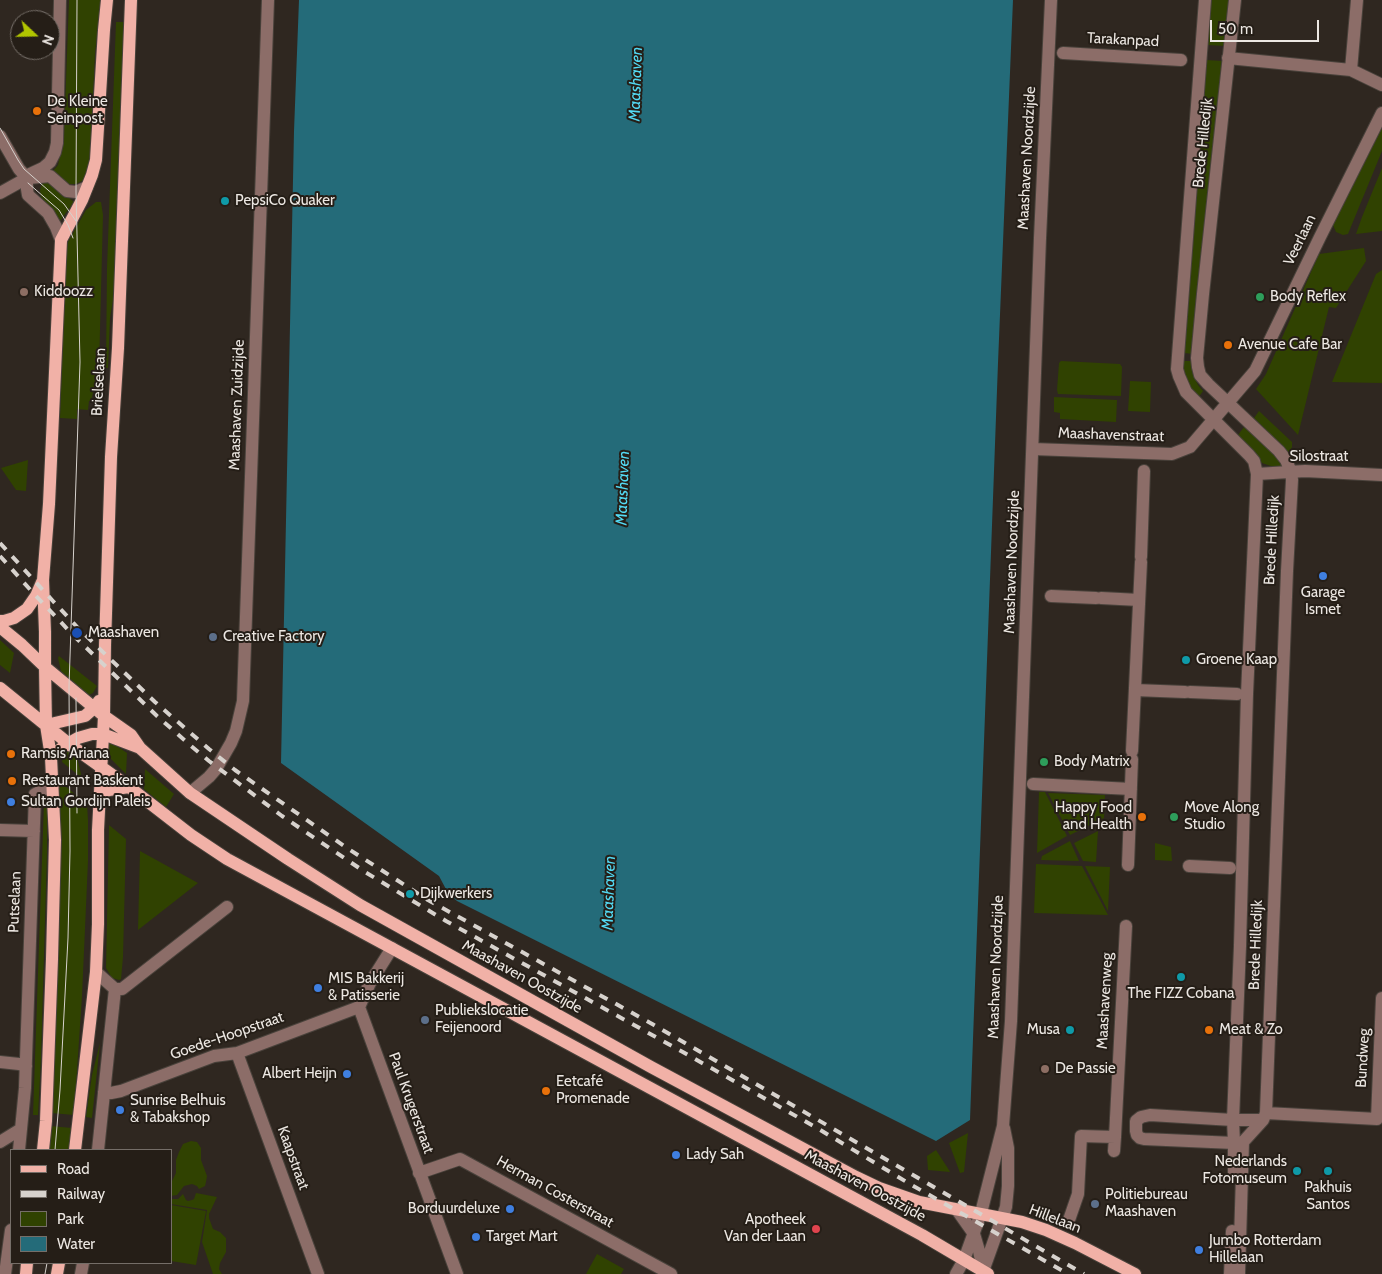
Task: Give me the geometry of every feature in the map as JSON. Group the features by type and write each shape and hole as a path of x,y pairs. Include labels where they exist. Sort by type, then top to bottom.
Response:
{"main road":[{"path":"43,1149 46,1121 54,919 55,840 52,757 46,725 44,667 46,632 43,580 49,504 61,240 76,213 96,160 107,0"},
{"name":"Brielselaan","path":"102,767 103,734 99,712 104,689 111,457 118,348 131,0"},
{"path":"0,621 14,618 27,609 36,596 43,580"},
{"name":"Maashaven Oostzijde","path":"0,628 99,712 131,734 140,748 190,793 360,905 668,1076 856,1177 900,1196 958,1210"},
{"name":"Maashaven Oostzijde","path":"0,688 69,744 129,786 191,835 227,859 939,1245 965,1257 984,1273"},
{"path":"46,725 99,712"},
{"path":"52,757 83,735 92,734 103,734 140,748"},
{"path":"75,1149 96,972 98,830 102,767"},
{"path":"100,798 109,790 129,786"},
{"name":"Hillelaan","path":"958,1210 1022,1222 1046,1230 1135,1274"}],"street":[{"path":"0,193 43,168 50,162 56,152 60,0"},
{"name":"Maashaven Zuidzijde","path":"190,793 216,769 231,743 236,731 243,701 268,0"},
{"name":"Maashaven Noordzijde","path":"956,1274 965,1257 981,1214 1004,1126 1011,1021 1050,0"},
{"name":"Brede Hilledijk","path":"1205,0 1177,368 1178,376 1186,392 1249,455 1254,461 1257,474 1247,704 1233,1120 1230,1274"},
{"name":"Brede Hilledijk","path":"1234,0 1197,358 1200,375 1279,451 1286,460 1292,480 1264,1116"},
{"path":"1351,70 1357,0"},
{"name":"Tarakanpad","path":"1063,53 1182,60"},
{"path":"1228,58 1351,70 1382,85"},
{"name":"Veerlaan","path":"1228,404 1247,382 1258,365 1382,113"},
{"path":"0,136 19,169 27,178 28,195 48,213 61,240"},
{"path":"27,178 50,176 67,191 76,192 87,187"},
{"name":"Maashavenstraat","path":"1033,449 1172,454 1190,447 1228,404"},
{"path":"1128,865 1144,471"},
{"name":"Silostraat","path":"1257,474 1305,471 1382,475"},
{"path":"1046,596 1139,600"},
{"path":"1135,690 1237,694"},
{"path":"1033,784 1130,789"},
{"name":"Putselaan","path":"19,1149 26,1066 35,794 53,785"},
{"path":"0,830 34,831"},
{"path":"1189,866 1230,868"},
{"path":"96,972 115,988 122,989 227,907"},
{"name":"Maashavenweg","path":"1114,1151 1126,926"},
{"path":"359,1007 370,983 392,948"},
{"path":"98,1149 115,988"},
{"name":"Bundweg","path":"1264,1116 1376,1119 1382,998"},
{"name":"Goede-Hoopstraat","path":"104,1092 121,1091 214,1056 236,1053 359,1007"},
{"name":"Paul Krugerstraat","path":"359,1007 457,1274"},
{"name":"Kaapstraat","path":"236,1053 318,1274"},
{"path":"0,1062 26,1066"},
{"path":"1234,1143 1144,1139 1140,1138 1136,1131 1136,1121 1140,1117 1150,1115 1233,1120 1264,1116"},
{"path":"1239,1274 1243,1142 1264,1116"},
{"name":"Maashaven Noordzijde","path":"984,1273 1006,1207 1008,1148 1004,1126"},
{"path":"0,1142 21,1129"},
{"path":"1069,1220 1078,1194 1081,1136 1115,1137"},
{"name":"Herman Costerstraat","path":"419,1173 460,1159 671,1274"},
{"path":"958,1210 974,1234 984,1273"},
{"path":"965,1257 991,1243 996,1236"},
{"path":"5,1274 10,1237"}],"green space":[{"path":"69,0 101,0 95,53 90,164 84,180 76,184 65,184 52,172 58,165 64,136"},
{"path":"1211,0 1230,0 1225,46 1207,45"},
{"path":"116,22 126,22 117,276 110,318 108,368 106,368 107,268"},
{"path":"1206,60 1223,61 1193,354 1184,353"},
{"path":"1382,128 1382,151 1348,234 1343,235 1336,232 1333,225"},
{"path":"1382,168 1382,231 1356,234 1362,217"},
{"path":"43,181 50,183 74,202 60,221 44,204 41,197 40,190"},
{"path":"96,202 101,202 103,215 99,368 88,410 77,409 77,419 60,418 66,253 68,242 86,210"},
{"path":"1364,248 1366,261 1336,308 1329,307 1298,435 1256,389 1266,374 1319,254"},
{"path":"1382,270 1382,383 1332,382 1376,274"},
{"path":"1061,361 1120,364 1122,367 1121,396 1058,394 1059,363"},
{"path":"1183,361 1193,361 1192,372 1203,391 1198,398 1190,389 1183,371"},
{"path":"1130,381 1151,382 1150,412 1128,411"},
{"path":"1054,397 1117,400 1116,422 1060,419 1060,413 1054,412"},
{"path":"1259,411 1292,442 1289,453 1254,418"},
{"path":"1244,427 1267,446 1281,461 1281,466 1274,467 1262,463 1238,435"},
{"path":"28,460 26,491 16,490 1,468"},
{"path":"0,640 14,653 10,673 0,665"},
{"path":"59,656 97,686 93,693 89,695 61,671"},
{"path":"109,741 127,753 126,774 108,756"},
{"path":"71,748 76,753 82,778 62,762 63,756"},
{"path":"145,769 174,794 166,807 144,789"},
{"path":"59,781 87,804 88,820 82,996 74,1115 51,1113 59,887"},
{"path":"1039,792 1045,792 1067,836 1037,853"},
{"path":"1048,793 1105,795 1104,818 1070,835"},
{"path":"47,801 41,1058 38,1115 33,1115 44,803"},
{"path":"109,825 126,839 123,957 121,979 119,980 112,978 106,968"},
{"path":"1098,831 1096,862 1083,861 1074,843"},
{"path":"1070,841 1079,861 1041,860 1042,856"},
{"path":"1155,843 1171,847 1172,861 1155,860"},
{"path":"140,851 198,883 138,930"},
{"path":"1036,864 1082,866 1108,915 1034,913"},
{"path":"1085,866 1110,867 1108,911"},
{"path":"100,1043 92,1118 86,1117 92,1075"},
{"path":"50,1126 72,1128 70,1149 48,1149"},
{"path":"968,1133 964,1172 960,1173 949,1143"},
{"path":"191,1141 197,1142 201,1148 201,1160 207,1176 205,1186 199,1189 192,1184 184,1186 177,1195 172,1196 172,1181 176,1173 176,1160 183,1144"},
{"path":"936,1150 950,1172 928,1170 927,1156"},
{"path":"196,1193 217,1197 209,1218 213,1229 220,1232 226,1238 226,1252 219,1269 222,1274 213,1274 202,1242 207,1210 172,1204 172,1199 178,1199 183,1194 188,1201 194,1199"},
{"path":"172,1205 206,1211 196,1265 172,1261"},
{"path":"597,1254 624,1269 621,1274 586,1274"}],"water":[{"name":"Maashaven","path":"299,0 1013,0 970,1120 936,1141 457,901 448,893 439,876 281,763 294,131"}],"tram line":[{"path":"55,1149 68,938 70,851 69,686 80,362 76,192 77,0"},
{"path":"0,128 24,169 64,204 76,221"},
{"path":"28,183 59,210 73,238"},
{"path":"76,698 77,813"},
{"path":"45,1274 47,1264"}],"railway":[{"path":"0,543 79,629 155,702 235,770 347,848 428,900 654,1025 1084,1274"},
{"path":"0,556 74,636 190,745 282,816 365,872 446,921 817,1128 910,1184 1068,1274"}],"place":[{"name":"De Kleine Seinpost","path":"37,111"},
{"name":"PepsiCo Quaker","path":"225,201"},
{"name":"Kiddoozz","path":"24,292"},
{"name":"Body Reflex","path":"1260,297"},
{"name":"Avenue Cafe Bar","path":"1228,345"},
{"name":"Garage Ismet","path":"1323,576"},
{"name":"Maashaven","path":"77,633"},
{"name":"Creative Factory","path":"213,637"},
{"name":"Groene Kaap","path":"1186,660"},
{"name":"Ramsis Ariana","path":"11,754"},
{"name":"Body Matrix","path":"1044,762"},
{"name":"Restaurant Baskent","path":"12,781"},
{"name":"Sultan Gordijn Paleis","path":"11,802"},
{"name":"Happy Food and Health","path":"1142,817"},
{"name":"Move Along Studio","path":"1174,817"},
{"name":"Dijkwerkers","path":"410,894"},
{"name":"The FIZZ Cobana","path":"1181,977"},
{"name":"MIS Bakkerij & Patisserie","path":"318,988"},
{"name":"Publiekslocatie Feijenoord","path":"425,1020"},
{"name":"Musa","path":"1070,1030"},
{"name":"Meat & Zo","path":"1209,1030"},
{"name":"De Passie","path":"1045,1069"},
{"name":"Albert Heijn","path":"347,1074"},
{"name":"Eetcafé Promenade","path":"546,1091"},
{"name":"Sunrise Belhuis & Tabakshop","path":"120,1110"},
{"name":"Lady Sah","path":"676,1155"},
{"name":"Nederlands Fotomuseum","path":"1297,1171"},
{"name":"Pakhuis Santos","path":"1328,1171"},
{"name":"Politiebureau Maashaven","path":"1095,1204"},
{"name":"Borduurdeluxe","path":"510,1209"},
{"name":"Apotheek Van der Laan","path":"816,1229"},
{"name":"Target Mart","path":"476,1237"},
{"name":"Jumbo Rotterdam Hillelaan","path":"1199,1250"}]}
